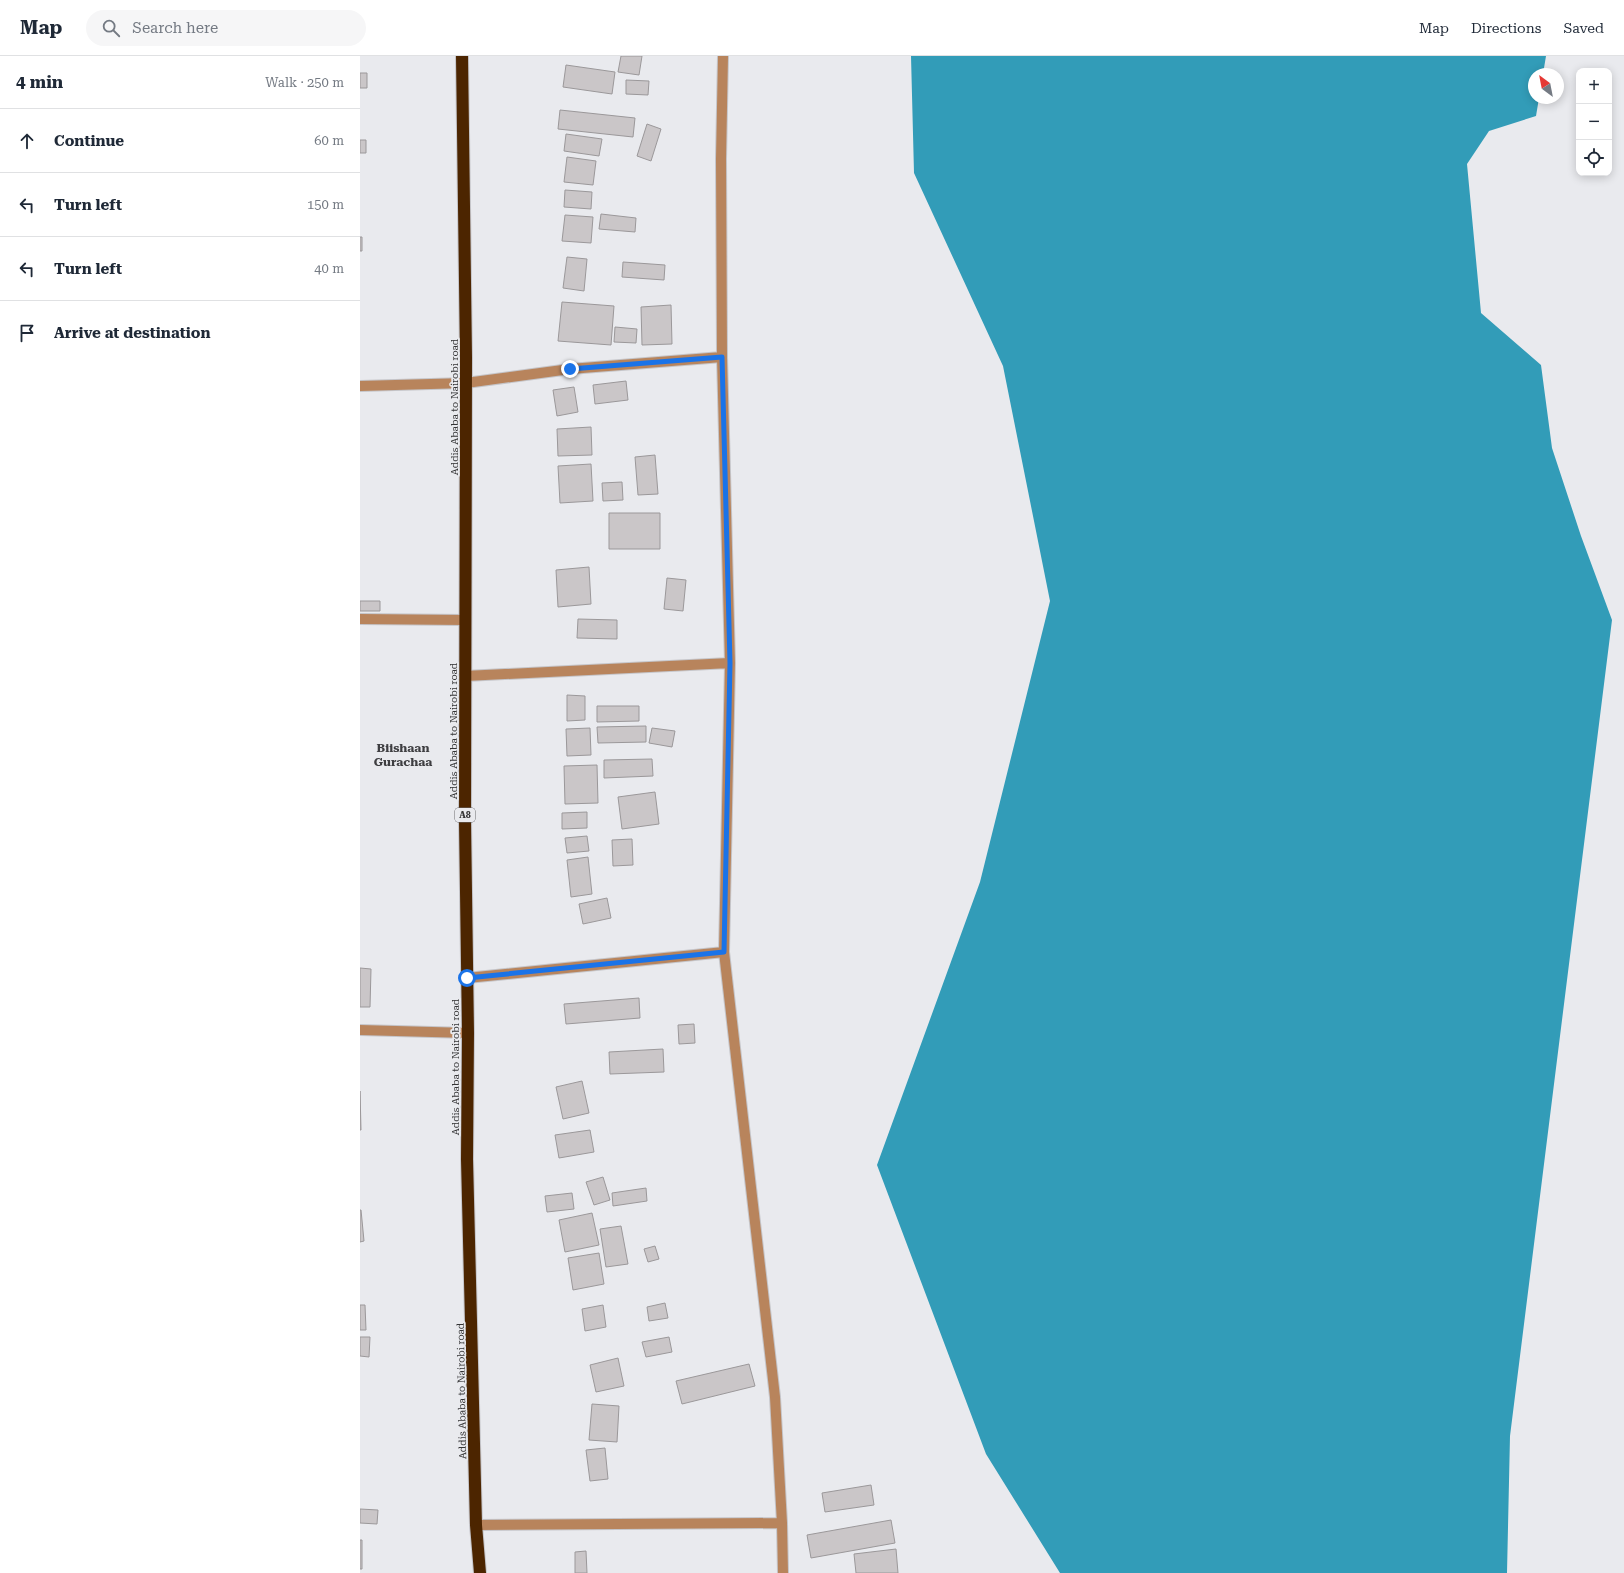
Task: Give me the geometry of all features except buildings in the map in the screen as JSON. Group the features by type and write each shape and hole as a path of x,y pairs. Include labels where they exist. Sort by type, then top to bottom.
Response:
{"highway":[{"name":"Addis Ababa to Nairobi road","path":"462,56 466,382 465,821 468,1033 467,1159 476,1525 480,1573"}],"street":[{"path":"723,56 721,159 722,357 730,663 724,952 775,1397 782,1524 783,1573"},
{"path":"360,386 466,382 570,369 722,357"},
{"path":"360,619 465,620"},
{"path":"465,676 730,663"},
{"path":"467,978 724,952"},
{"path":"360,1030 468,1033"},
{"path":"476,1525 782,1524"}],"water":[{"path":"911,56 1546,56 1544,68 1528,68 1528,104 1538,104 1536,116 1489,131 1467,164 1481,313 1541,365 1552,448 1581,536 1612,620 1510,1436 1507,1573 1060,1573 986,1454 877,1165 980,882 1050,601 1003,366 914,173"}],"district":[{"name":"Biishaan Gurachaa","path":"403,755"}],"route":[{"path":"467,978 724,952 730,663 722,357 570,369"}]}
